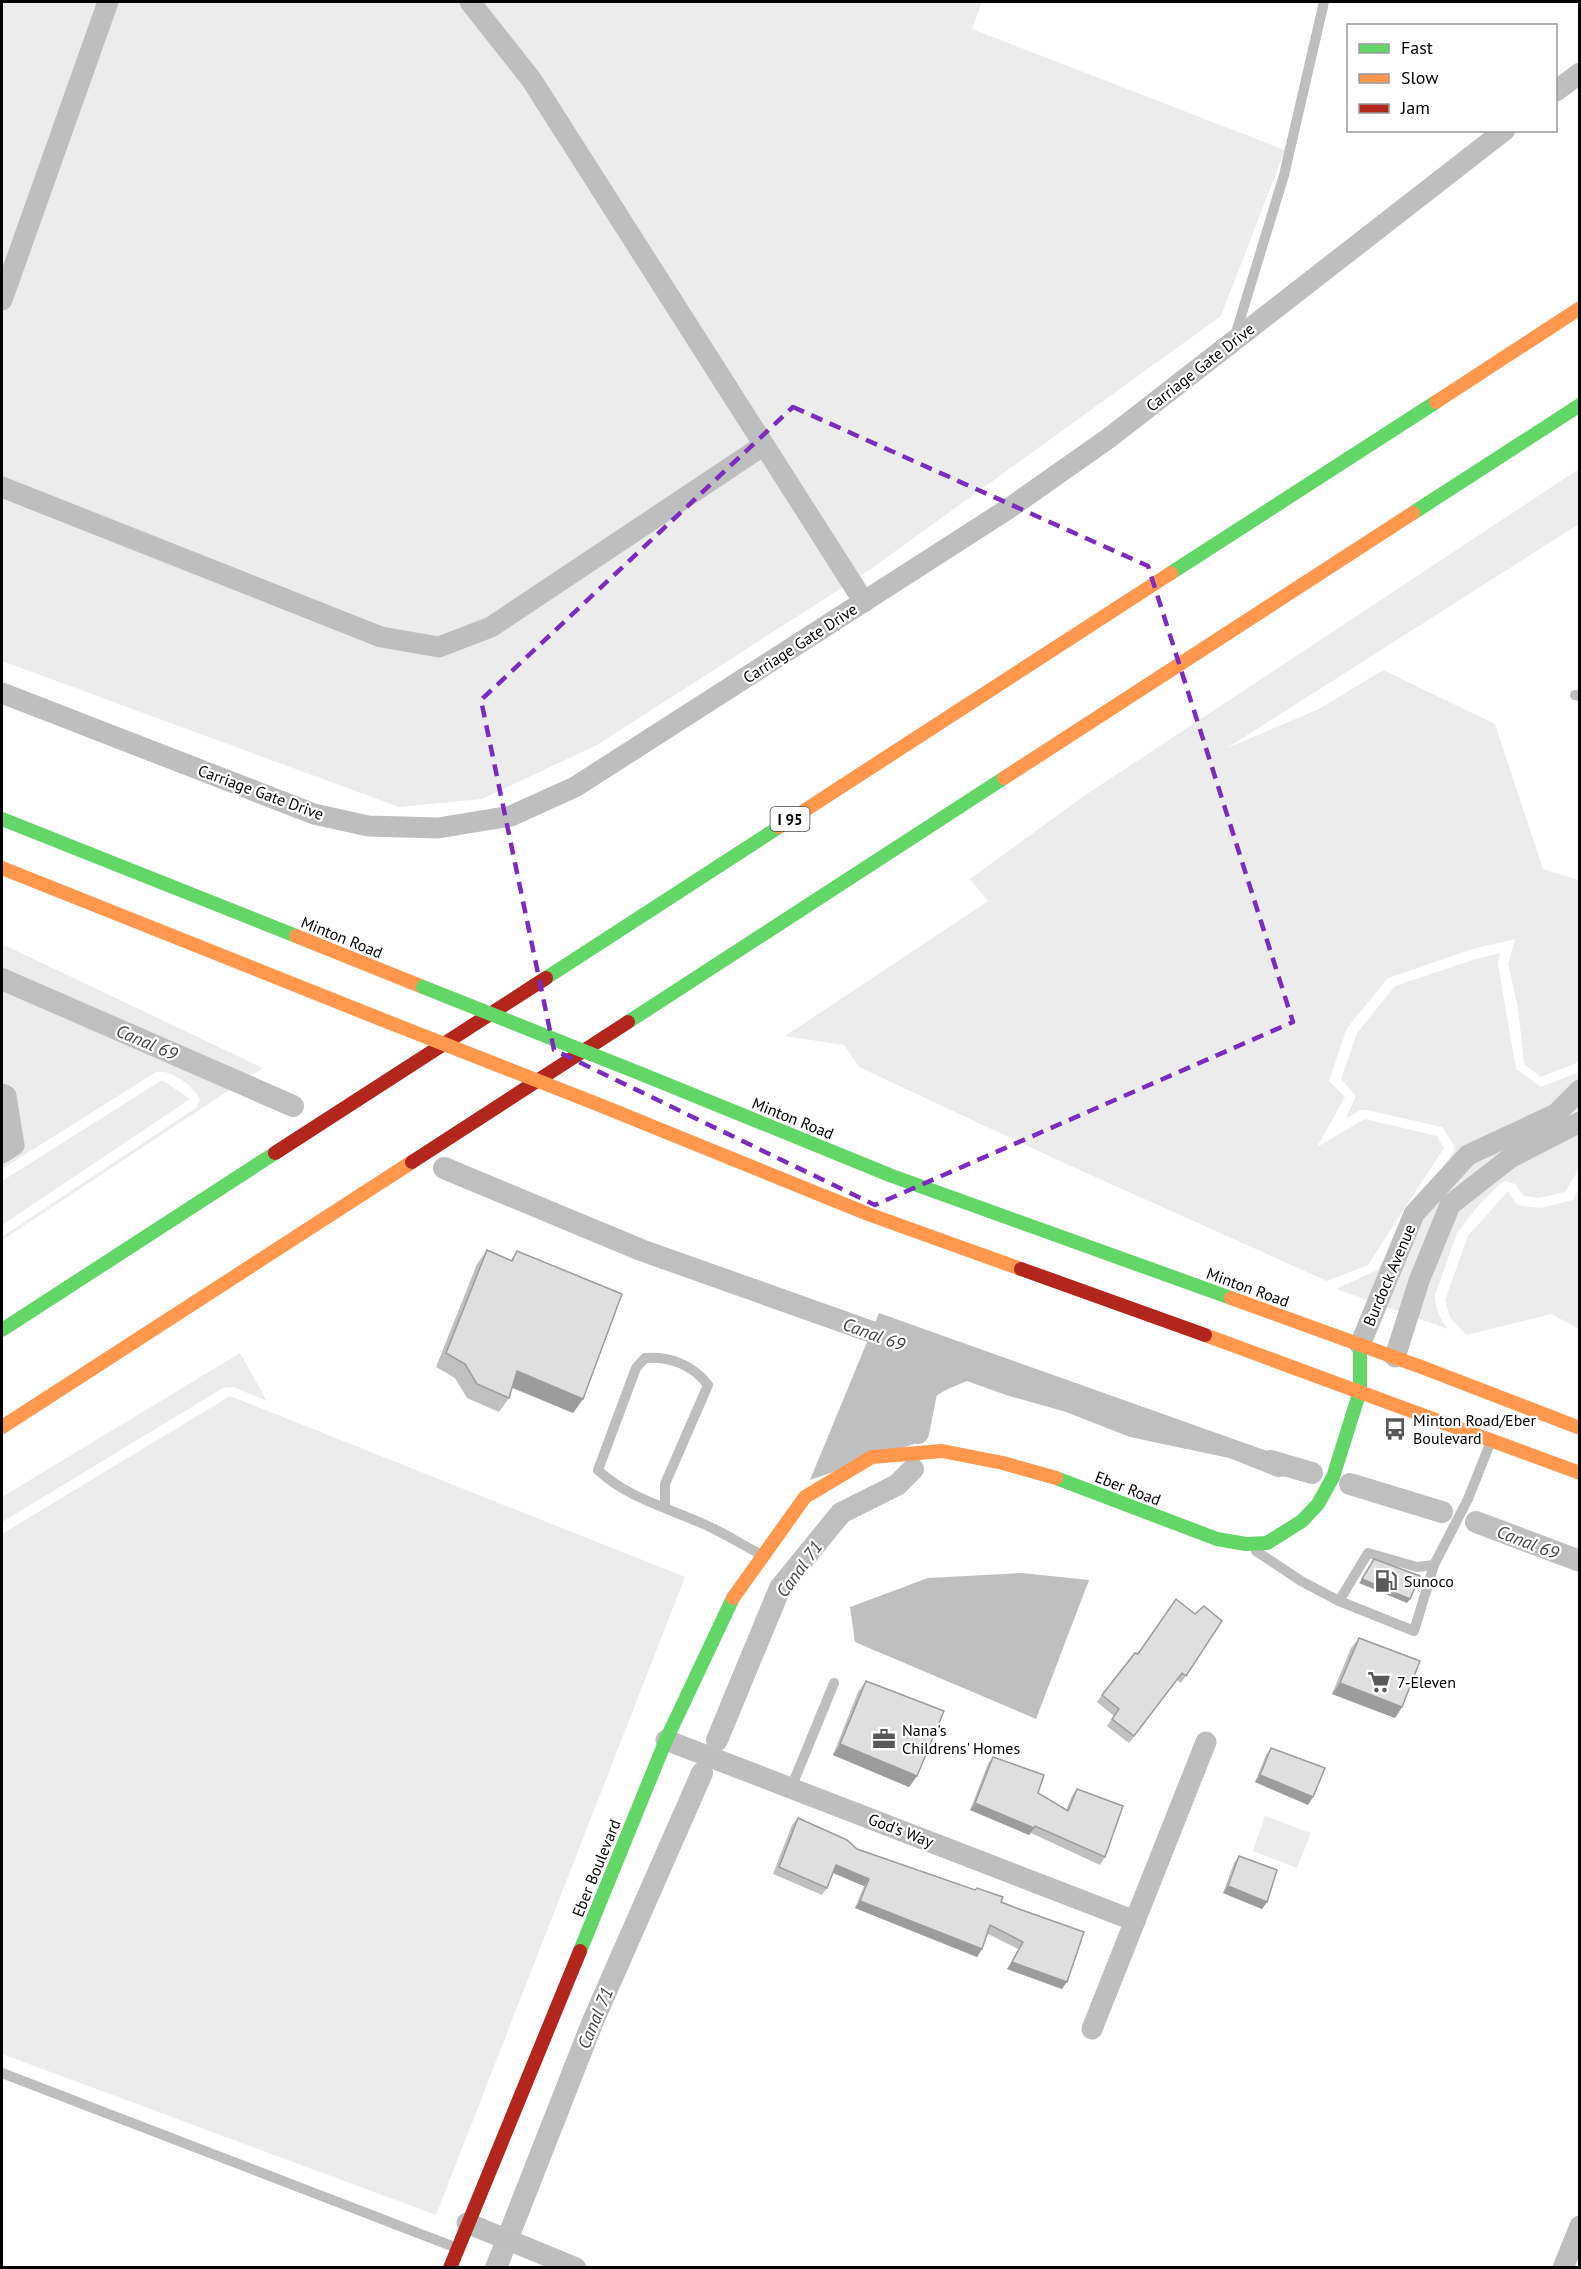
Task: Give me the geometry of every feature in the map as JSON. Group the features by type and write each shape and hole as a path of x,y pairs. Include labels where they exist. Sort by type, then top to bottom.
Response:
{"main road":[{"name":"I 95","path":"2,1330 1580,308"},
{"path":"2,1427 1580,405"},
{"name":"Minton Road","path":"2,819 892,1176 1360,1345 1383,1369 1580,1428"},
{"path":"2,868 868,1214 1360,1391 1580,1473"},
{"name":"Eber Road","path":"805,1497 872,1457 942,1451 1003,1463 1047,1475 1217,1539 1246,1544 1267,1543 1302,1521 1318,1504 1333,1477 1360,1391 1360,1345"},
{"name":"Eber Road","path":"1360,1391 1383,1369"},
{"name":"Eber Boulevard","path":"450,2268 457,2248 475,2227 666,1740 735,1593 805,1497"}],"street":[{"path":"2,300 108,2"},
{"path":"470,2 531,79 864,602"},
{"path":"1557,90 1580,73"},
{"name":"Carriage Gate Drive","path":"2,693 314,814 368,826 438,828 510,816 575,787 1008,509 1100,444 1502,132"},
{"path":"2,487 381,637 439,646 491,627 764,445"},
{"name":"Burdock Avenue","path":"1383,1369 1450,1205 1506,1149 1556,1114 1580,1090"},
{"path":"2,1094 6,1096 14,1145 2,1153"},
{"name":"Burdock Avenue","path":"1360,1345 1414,1214 1468,1155 1506,1149 1580,1122"},
{"name":"God's Way","path":"666,1740 1136,1921"},
{"path":"1092,2029 1206,1742"},
{"path":"1563,2268 1580,2226"},
{"path":"475,2227 576,2268"}],"lane":[{"path":"1233,342 1284,175 1324,2"},
{"path":"665,1508 665,1484 708,1385 700,1374 686,1365 660,1357 645,1358 636,1368 598,1470 611,1482 665,1508 709,1526 763,1555"},
{"path":"1246,1544 1301,1581 1339,1601 1414,1631 1434,1565 1468,1499 1491,1440"},
{"path":"1339,1601 1368,1553 1417,1567 1434,1565"},
{"path":"791,1788 834,1683"},
{"path":"2,2073 457,2248"}],"highlighted area":[{"path":"793,407 1148,566 1293,1022 875,1205 554,1050 481,700"}],"shaded area":[{"path":"2,2 982,2 972,29 1285,150 1221,316 868,571 597,745 482,799 399,807 2,661"},
{"path":"1579,469 1579,524 1227,748 1319,709 1383,670 1495,724 1543,869 1579,880 1579,1062 1541,1077 1524,1064 1518,1008 1508,964 1515,939 1473,949 1388,978 1347,1028 1329,1081 1345,1097 1317,1147 1365,1119 1437,1136 1444,1148 1368,1265 1327,1281 1064,1163 859,1067 844,1045 785,1036 988,901 970,879 1081,798"},
{"path":"2,944 263,1068 2,1240 2,1237 196,1108 200,1100 193,1090 175,1076 156,1072 2,1169"},
{"path":"1500,953 1498,965 1516,1069 1541,1087 1579,1072 1579,1169 1565,1192 1539,1198 1524,1196 1515,1184 1506,1181 1479,1205 1457,1233 1435,1295 1438,1313 1448,1329 1336,1289 1377,1270 1454,1151 1453,1144 1442,1127 1367,1110 1361,1110 1346,1118 1356,1096 1341,1079 1357,1033 1395,986"},
{"path":"162,1080 190,1099 2,1225 2,1181"},
{"path":"1579,1188 1579,1329 1551,1314 1466,1335 1450,1317 1445,1300 1468,1236 1508,1191 1517,1205 1541,1208 1573,1200"},
{"path":"240,1353 267,1401 233,1387 223,1388 2,1522 2,1497"},
{"path":"230,1396 685,1577 436,2215 2,2054 2,1534"},
{"path":"1265,1816 1311,1833 1297,1868 1253,1851"}],"water":[{"path":"879,1313 1301,1463 1295,1476 1277,1477 1229,1458 1130,1437 1066,1412 967,1381 935,1397 919,1413 925,1440 810,1480"},
{"path":"1022,1573 1089,1580 1036,1719 855,1642 850,1607 928,1578"}],"building":[{"path":"487,1250 512,1261 517,1251 622,1294 583,1399 517,1371 509,1398 477,1384 465,1364 446,1353"},
{"path":"1374,1559 1420,1576 1410,1599 1362,1579"},
{"path":"1176,1599 1195,1614 1204,1606 1222,1621 1186,1676 1182,1673 1134,1736 1112,1719 1119,1709 1102,1695 1135,1653 1138,1654"},
{"path":"1359,1638 1420,1661 1402,1707 1340,1683"},
{"name":"Nana's Childrens' Homes","path":"866,1681 944,1711 917,1776 840,1744"},
{"path":"1271,1748 1325,1768 1313,1797 1260,1775"},
{"path":"993,1757 1044,1775 1038,1793 1068,1811 1077,1789 1123,1806 1105,1857 975,1803"},
{"path":"798,1818 847,1840 857,1849 975,1890 977,1888 1003,1897 1001,1902 1084,1932 1067,1982 1012,1962 1023,1942 990,1925 982,1949 860,1901 869,1879 836,1865 827,1888 779,1867"},
{"path":"1239,1856 1277,1870 1267,1902 1228,1886"}],"waterway":[{"name":"Canal 69","path":"2,979 293,1106"},
{"name":"Canal 69","path":"444,1168 641,1250 900,1342"},
{"name":"Canal 71","path":"918,1433 929,1378"},
{"name":"Canal 69","path":"1271,1461 1312,1473"},
{"name":"Canal 71","path":"717,1740 780,1588 841,1513 897,1485 913,1469"},
{"name":"Canal 69","path":"1350,1484 1442,1512"},
{"name":"Canal 69","path":"1476,1522 1580,1561"},
{"name":"Canal 71","path":"496,2268 593,2021 702,1773"}],"traffic: fast":[{"path":"1171,573 1436,402"},
{"path":"1413,513 1580,405"},
{"path":"628,1022 1004,778"},
{"path":"2,819 296,936"},
{"path":"546,978 779,827"},
{"path":"423,987 644,1075"},
{"path":"644,1075 892,1176 1231,1298"},
{"path":"2,1330 275,1153"},
{"path":"1056,1478 1217,1539 1246,1544 1267,1543 1302,1521 1318,1504 1333,1477 1360,1391 1360,1345"},
{"path":"580,1951 666,1740 733,1598"}],"traffic: slow":[{"path":"1436,402 1580,308"},
{"path":"1004,778 1413,513"},
{"path":"779,827 1171,573"},
{"path":"2,868 378,1018"},
{"path":"296,936 423,987"},
{"path":"378,1018 602,1106"},
{"path":"602,1106 868,1214 1021,1269"},
{"path":"2,1427 412,1162"},
{"path":"1231,1298 1580,1428"},
{"path":"1205,1335 1580,1473"},
{"path":"733,1598 805,1497 872,1457 942,1451 1003,1463 1056,1478"}],"traffic: jam":[{"path":"275,1153 546,978"},
{"path":"412,1162 628,1022"},
{"path":"1021,1269 1205,1335"},
{"path":"450,2268 580,1951"}],"place":[{"name":"Minton Road/Eber Boulevard","path":"1395,1429"},
{"name":"Sunoco","path":"1386,1581"},
{"name":"7-Eleven","path":"1379,1682"},
{"name":"Nana's Childrens' Homes","path":"884,1739"}]}
